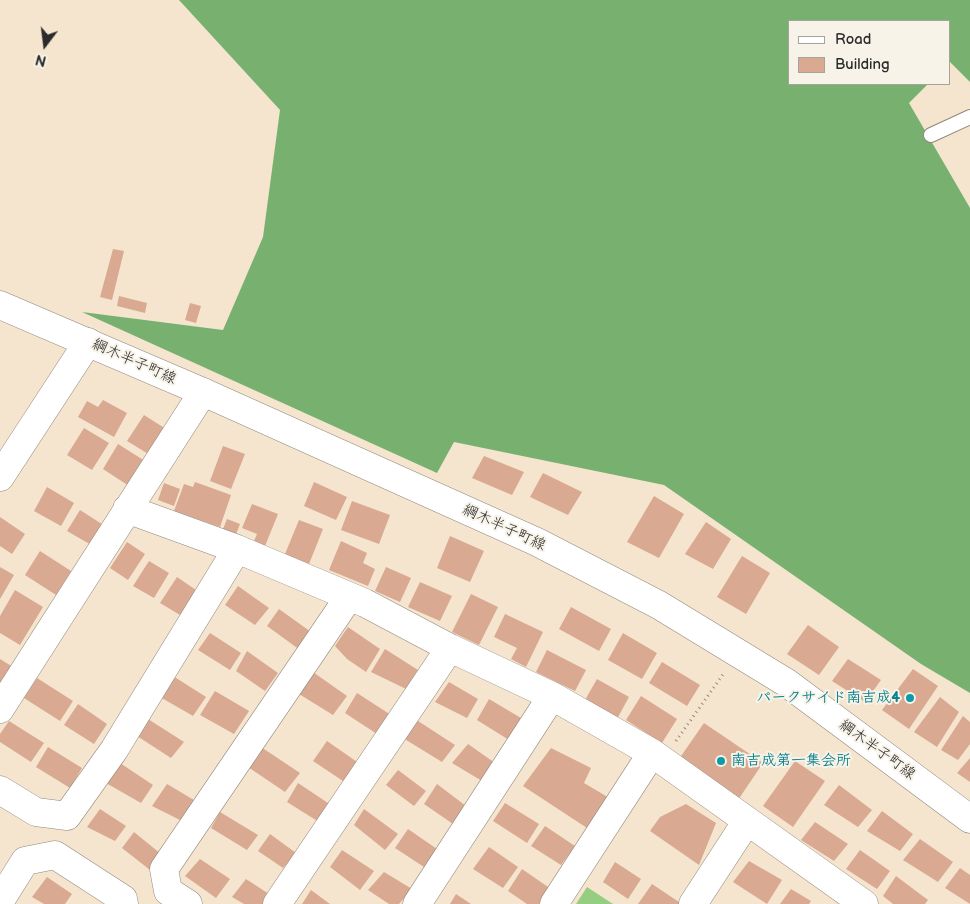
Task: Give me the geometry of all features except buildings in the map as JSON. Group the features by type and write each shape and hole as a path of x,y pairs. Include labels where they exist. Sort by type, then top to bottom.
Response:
{"street":[{"name":"綱木半子町線","path":"0,305 203,392 537,542 659,604 787,683 970,819"},
{"path":"0,477 88,342"},
{"path":"0,709 203,392"},
{"path":"127,509 237,549 349,596 450,648 552,696 658,756 747,821 849,900"},
{"path":"0,790 36,812 67,816 114,750 237,549"},
{"path":"188,904 168,891 164,869 349,596"},
{"path":"278,904 450,648"},
{"path":"417,904 552,696"},
{"path":"554,904 658,756"},
{"path":"693,904 747,821"},
{"path":"0,901 25,861 55,855 123,899 124,904"}],"lane":[{"path":"931,135 970,117"}],"path":[{"path":"658,756 738,653"}],"green space":[{"path":"179,0 970,0 970,82 950,62 950,20 788,20 788,85 927,85 909,103 970,208 970,693 921,664 664,485 454,442 437,473 82,312 223,330 263,237 280,110"},
{"path":"587,887 613,904 576,904"}],"place":[{"name":"パークサイド南吉成4","path":"910,698"},
{"name":"南吉成第一集会所","path":"721,761"}]}
